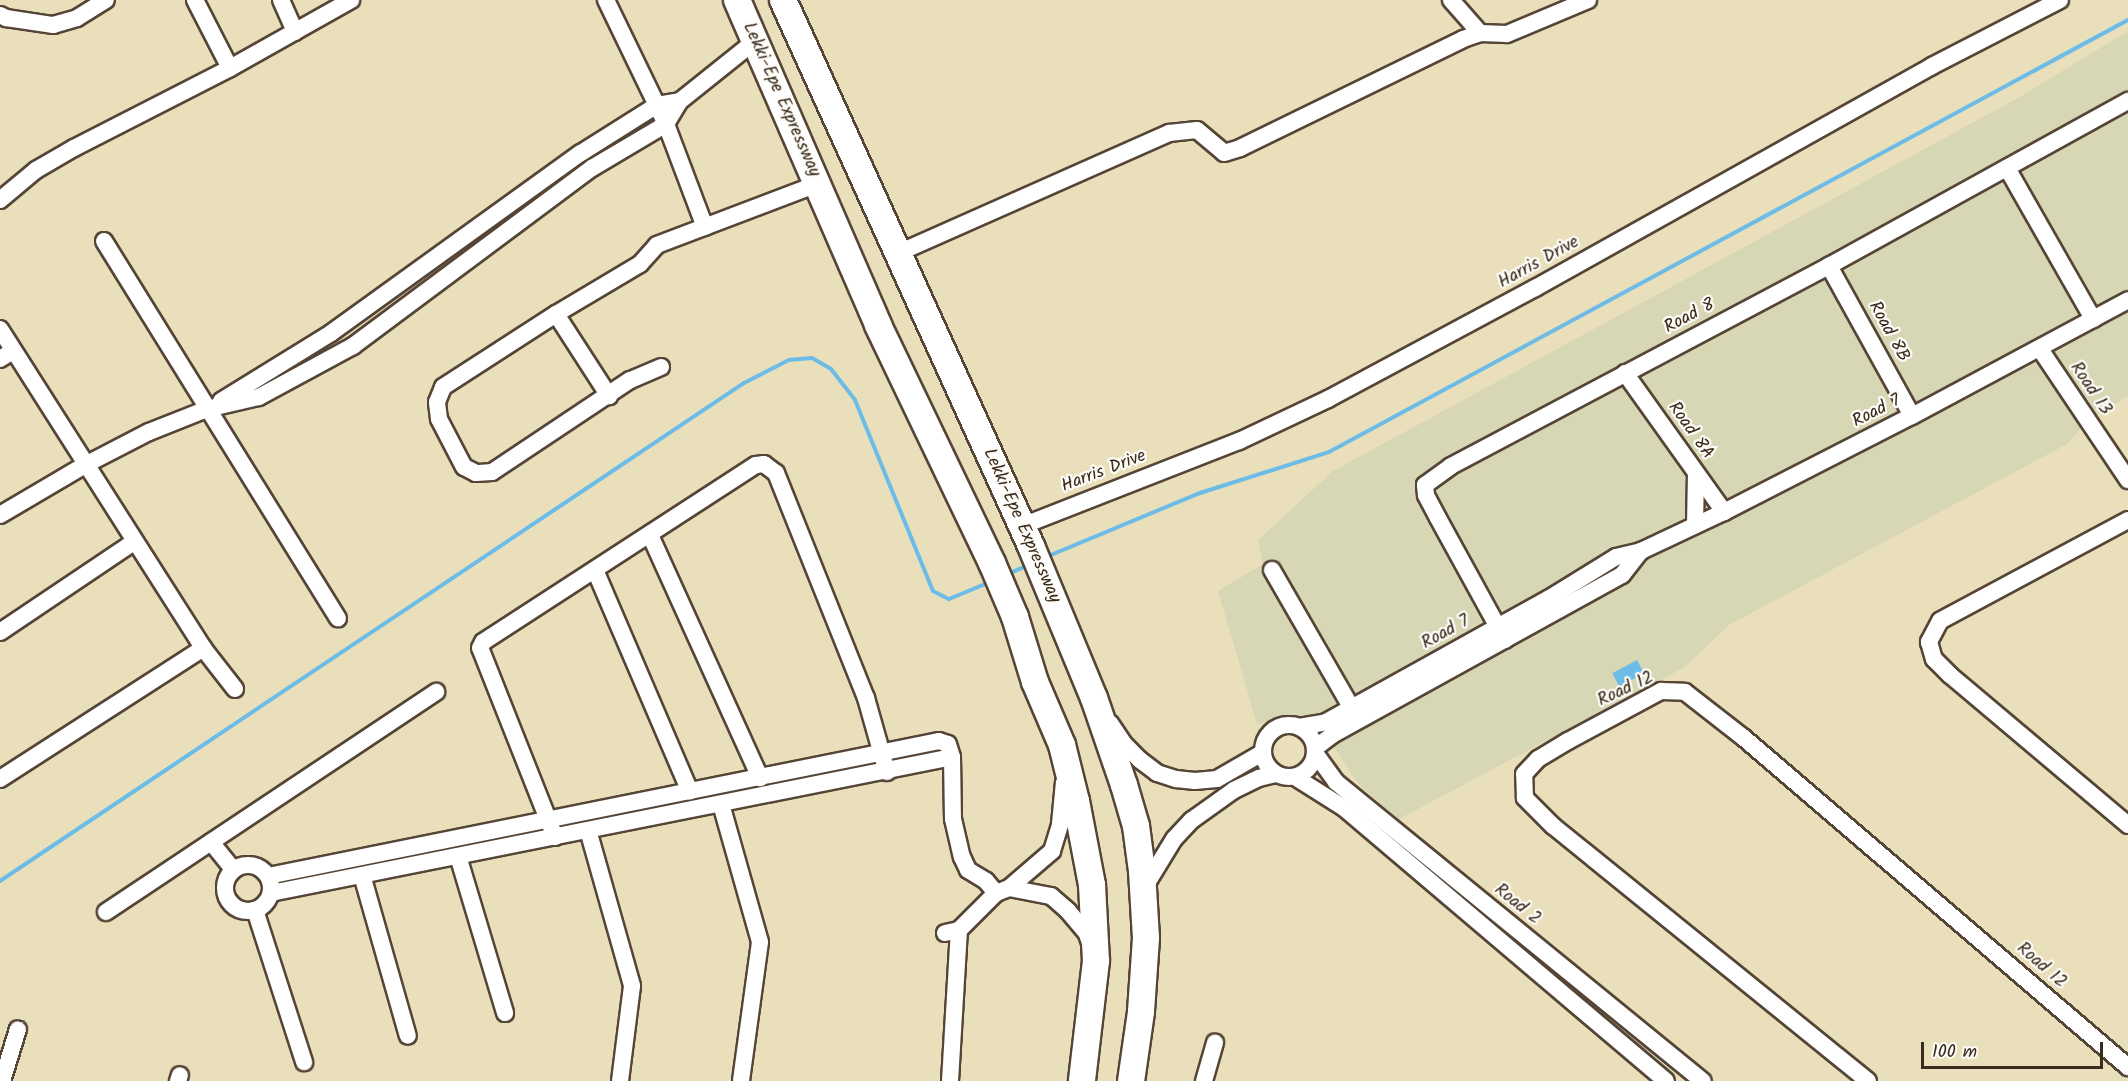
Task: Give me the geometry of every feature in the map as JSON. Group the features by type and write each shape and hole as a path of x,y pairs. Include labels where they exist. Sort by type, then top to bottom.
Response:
{"highway":[{"name":"Lekki-Epe Expressway","path":"737,0 878,325 1007,597 1035,682 1062,745 1077,801 1092,885 1096,961 1082,1081"},
{"name":"Lekki-Epe Expressway","path":"783,0 896,254 1047,583 1094,698 1124,785 1136,826 1146,938 1141,1012 1131,1081"}],"street":[{"path":"0,15 6,18 53,25 76,18 106,0"},
{"path":"195,0 230,68"},
{"path":"280,0 295,32"},
{"path":"0,200 36,170 74,148 230,68 351,0"},
{"path":"606,0 666,124 705,227"},
{"path":"1451,0 1480,33"},
{"path":"896,254 1169,133 1197,130 1224,153 1240,148 1463,39 1480,33 1508,34 1588,0"},
{"name":"Harris Drive","path":"1026,536 1328,399 1535,288 1932,66 2060,0"},
{"path":"0,515 85,465 149,432 207,409 259,397 354,346 592,168 666,124 680,101 755,41"},
{"path":"207,409 331,333 581,153 657,105 680,101"},
{"name":"Road 8","path":"1501,633 1426,495 1425,485 1451,466 1829,266 2128,101"},
{"path":"2007,168 2093,319"},
{"path":"661,367 630,380 492,472 477,473 464,467 440,419 437,402 443,387 556,314 640,264 657,245 818,184"},
{"path":"104,241 338,618"},
{"path":"451,247 461,265"},
{"name":"Road 8B","path":"1829,266 1912,416"},
{"name":"Road 7","path":"1315,750 1355,714 1552,605 1616,557 1641,552 1724,512 2040,349 2128,300"},
{"path":"556,314 609,396"},
{"path":"0,329 7,355 85,465 203,648 235,689"},
{"name":"Road 13","path":"2040,349 2128,480"},
{"name":"Road 8A","path":"1625,373 1724,512"},
{"path":"555,837 480,648 483,642 756,465 771,466 839,626 866,698 887,772"},
{"path":"1695,525 1696,474"},
{"path":"2128,520 1940,621 1929,642 1934,659 1950,675 2128,825"},
{"path":"650,535 760,778"},
{"path":"0,632 134,542"},
{"path":"595,570 690,792"},
{"path":"1272,570 1355,714"},
{"path":"0,779 203,648"},
{"name":"Road 12","path":"1868,1081 1553,826 1525,798 1524,774 1538,759 1661,691 1685,692 1744,738 2128,1066"},
{"path":"106,912 436,692"},
{"path":"1094,698 1125,745 1157,773 1195,782 1217,779 1262,753"},
{"name":"Road 7","path":"1299,727 1355,714"},
{"path":"1142,892 1174,839 1212,804 1258,778 1275,774 1295,777 1309,768 1315,750 1310,736 1299,727 1291,725 1273,730 1263,744 1264,762 1275,774"},
{"path":"269,884 549,820 945,741 952,757 953,819 962,857 968,870 1003,891 1051,896 1068,911 1087,934 1096,961"},
{"path":"950,1081 952,931 1052,851 1060,824 1065,791 1062,745"},
{"name":"Road 2","path":"1315,750 1336,782 1702,1081"},
{"path":"269,884 362,875 887,772 952,757"},
{"name":"Road 2","path":"1295,777 1344,808 1666,1081"},
{"path":"721,804 760,942 741,1081"},
{"path":"588,830 632,986 620,1081"},
{"path":"211,842 233,869"},
{"path":"458,856 505,1013"},
{"path":"240,865 256,866 269,884 262,906 255,910 239,909 227,899 225,883 233,869 240,865"},
{"path":"362,875 408,1036"},
{"path":"255,910 304,1062"},
{"path":"2,1081 18,1029"},
{"path":"1204,1081 1215,1043"}],"shaded area":[{"path":"2128,31 2128,396 2088,421 2067,444 1729,625 1685,667 1399,819 1360,786 1316,721 1304,717 1288,717 1257,724 1218,591 1263,564 1258,540 1333,471 2018,98"}],"water":[{"path":"1637,660 1644,673 1619,686 1612,673"}],"waterway":[{"path":"1046,557 1200,493 1329,452 2128,20"},
{"path":"0,881 744,383 789,360 812,358 831,369 855,400 933,591 949,599 990,582"},
{"path":"1008,574 1028,565"}]}
